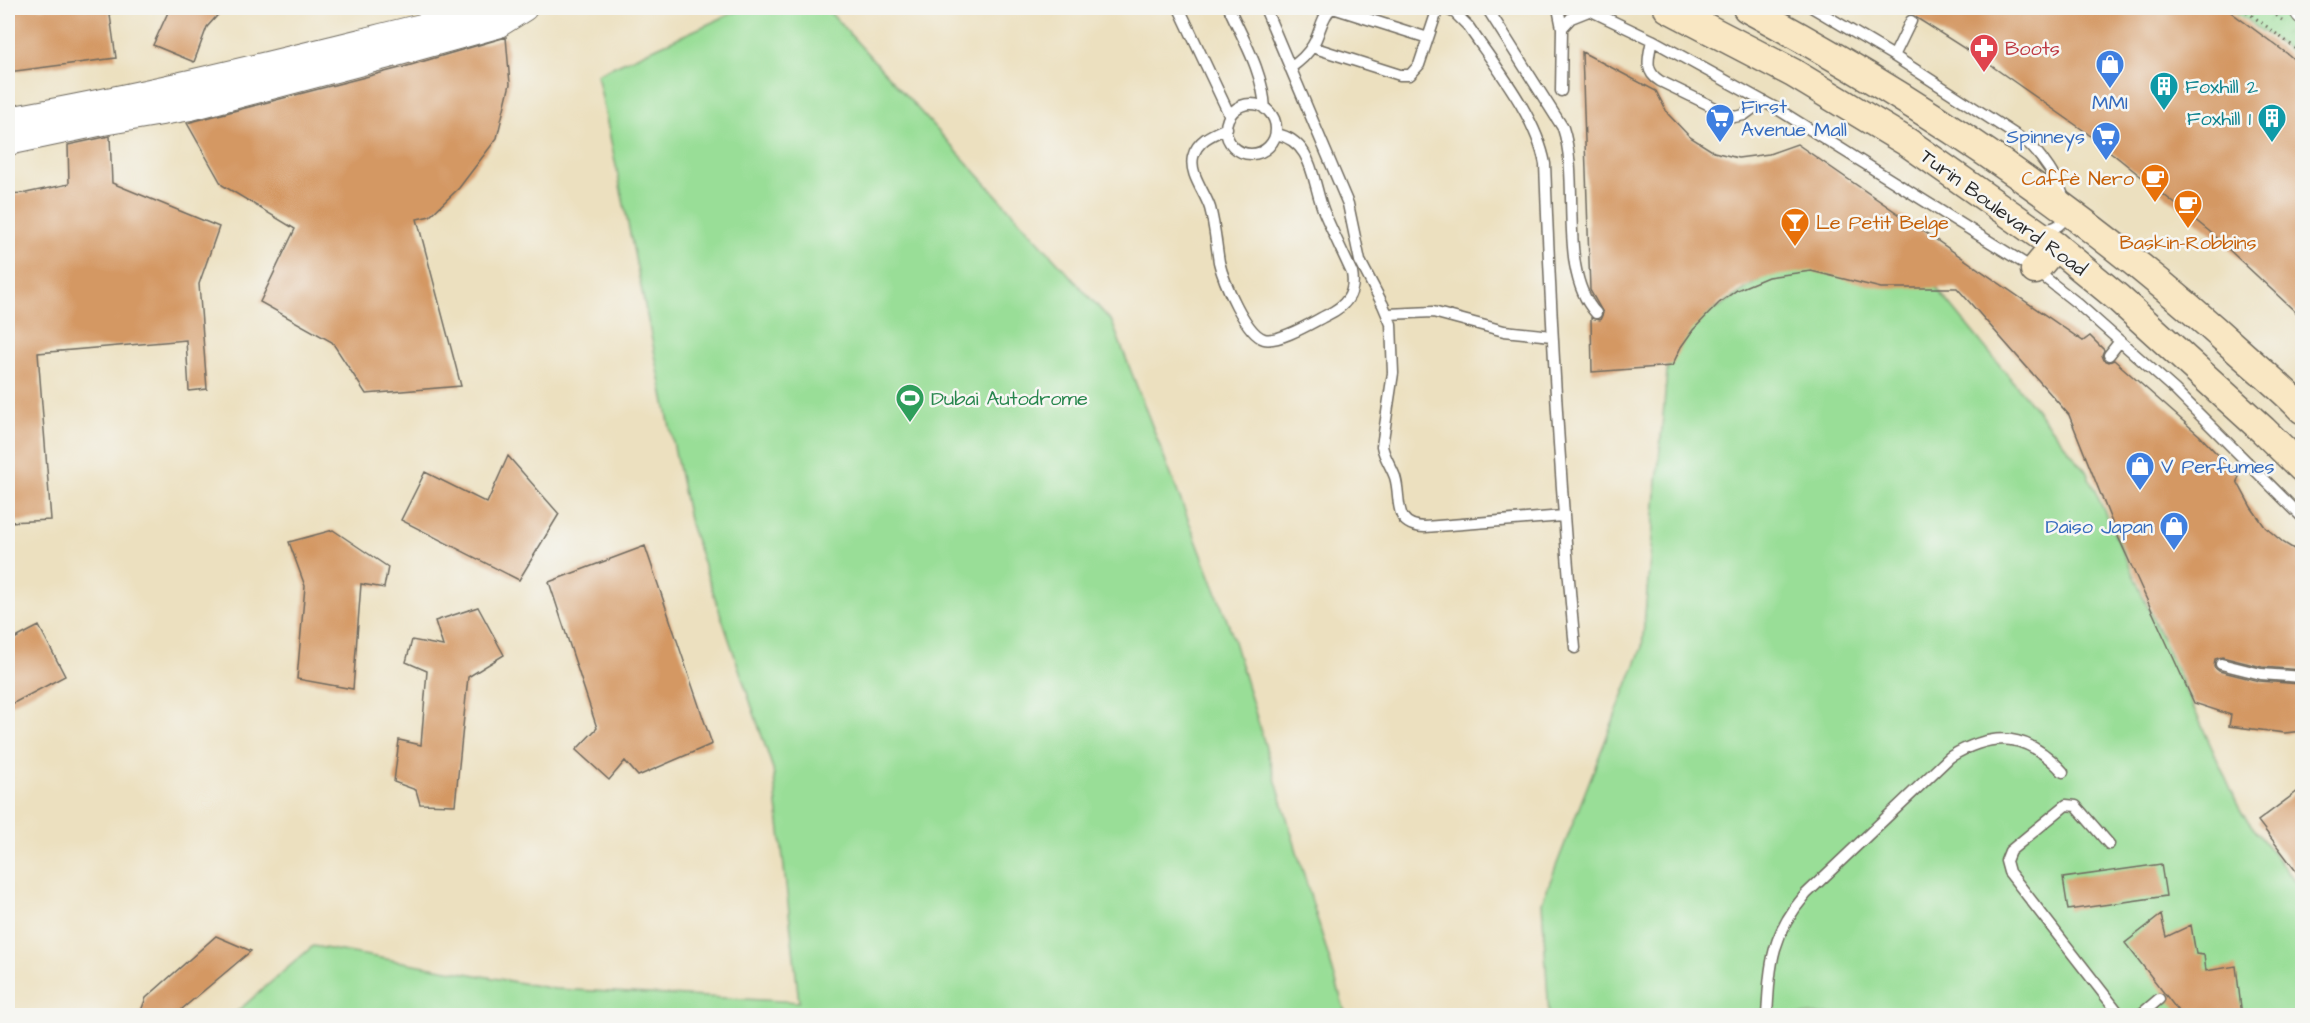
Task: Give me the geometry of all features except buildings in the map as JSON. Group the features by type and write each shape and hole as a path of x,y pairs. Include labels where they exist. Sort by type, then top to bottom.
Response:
{"main road":[{"name":"Turin Boulevard Road","path":"1668,8 1793,73 1907,142 2055,246 2133,312 2302,468"},
{"name":"Turin Boulevard Road","path":"1747,8 1901,97 2066,207 2197,313 2302,409"},
{"path":"2035,270 2055,246"},
{"path":"2263,373 2302,382"}],"street":[{"path":"8,120 102,104 187,85 438,22 482,8"},
{"path":"8,142 191,107 295,80 498,24 524,8"},
{"path":"2298,8 2302,14"}],"lane":[{"path":"1179,8 1230,116"},
{"path":"1229,8 1258,70 1265,109"},
{"path":"1265,8 1352,213 1360,261 1388,314 1393,333 1393,373 1382,446 1384,456 1395,479 1398,508 1404,520 1418,527 1425,527 1563,516"},
{"path":"1290,68 1312,47 1327,11 1333,8 1428,38"},
{"path":"1312,47 1405,76 1417,69 1438,8"},
{"path":"1445,8 1455,13 1468,26 1530,120 1539,138 1545,164 1563,516 1575,648"},
{"path":"1487,8 1563,128 1568,150 1576,273 1582,295 1596,313"},
{"path":"1496,8 1499,26"},
{"path":"1558,8 1562,28 1561,91"},
{"path":"1813,8 1894,56 2028,143 2044,160 2056,181 2066,207 2064,220 2054,228 2045,228 2017,219"},
{"path":"1562,28 1571,18 1588,9 1652,40 1763,101 2035,270 2120,341 2199,412 2302,517"},
{"path":"1894,56 1911,21"},
{"path":"1652,40 1649,70 1660,81 1734,117 1744,115 1763,101"},
{"path":"1246,105 1265,109 1274,120 1276,134 1274,140 1259,153 1245,153 1233,147 1227,135 1227,128 1234,111 1246,105"},
{"path":"1227,128 1210,135 1198,146 1192,165 1214,224 1219,262 1226,282 1249,328 1258,336 1269,340 1281,337 1343,307 1351,294 1353,280 1324,213 1316,177 1303,151 1292,139 1276,134"},
{"path":"1388,314 1433,312 1504,331 1552,336"},
{"path":"2109,355 2120,341"},
{"path":"2221,664 2261,674 2302,677"},
{"path":"1767,1016 1773,950 1792,910 1950,757 1968,746 1988,740 2008,740 2028,744 2048,755 2063,772"},
{"path":"2109,844 2076,806 2066,805 2010,851 2006,861 2009,872 2121,1016"},
{"path":"2139,1016 2159,999"}],"path":[{"path":"2242,8 2302,53"}],"green space":[{"name":"Dubai Autodrome","path":"744,8 826,8 1112,322 1230,628 1346,1015 233,1015 313,946 555,989 799,1002 773,769 690,524 597,74"},
{"path":"2230,8 2295,8 2302,20 2302,60"},
{"path":"1785,263 1935,286 2086,471 2241,812 2302,890 2302,1015 1549,1015 1542,902 1642,647 1670,339"}],"place":[{"name":"Boots","path":"1984,74"},
{"name":"MMI","path":"2110,90"},
{"name":"Foxhill 2","path":"2164,112"},
{"name":"First Avenue Mall","path":"1720,144"},
{"name":"Foxhill 1","path":"2272,144"},
{"name":"Spinneys","path":"2106,162"},
{"name":"Caffè Nero","path":"2155,204"},
{"name":"Baskin-Robbins","path":"2188,230"},
{"name":"Le Petit Belge","path":"1795,248"},
{"name":"Dubai Autodrome","path":"910,424"},
{"name":"V Perfumes","path":"2140,492"},
{"name":"Daiso Japan","path":"2174,552"}]}
